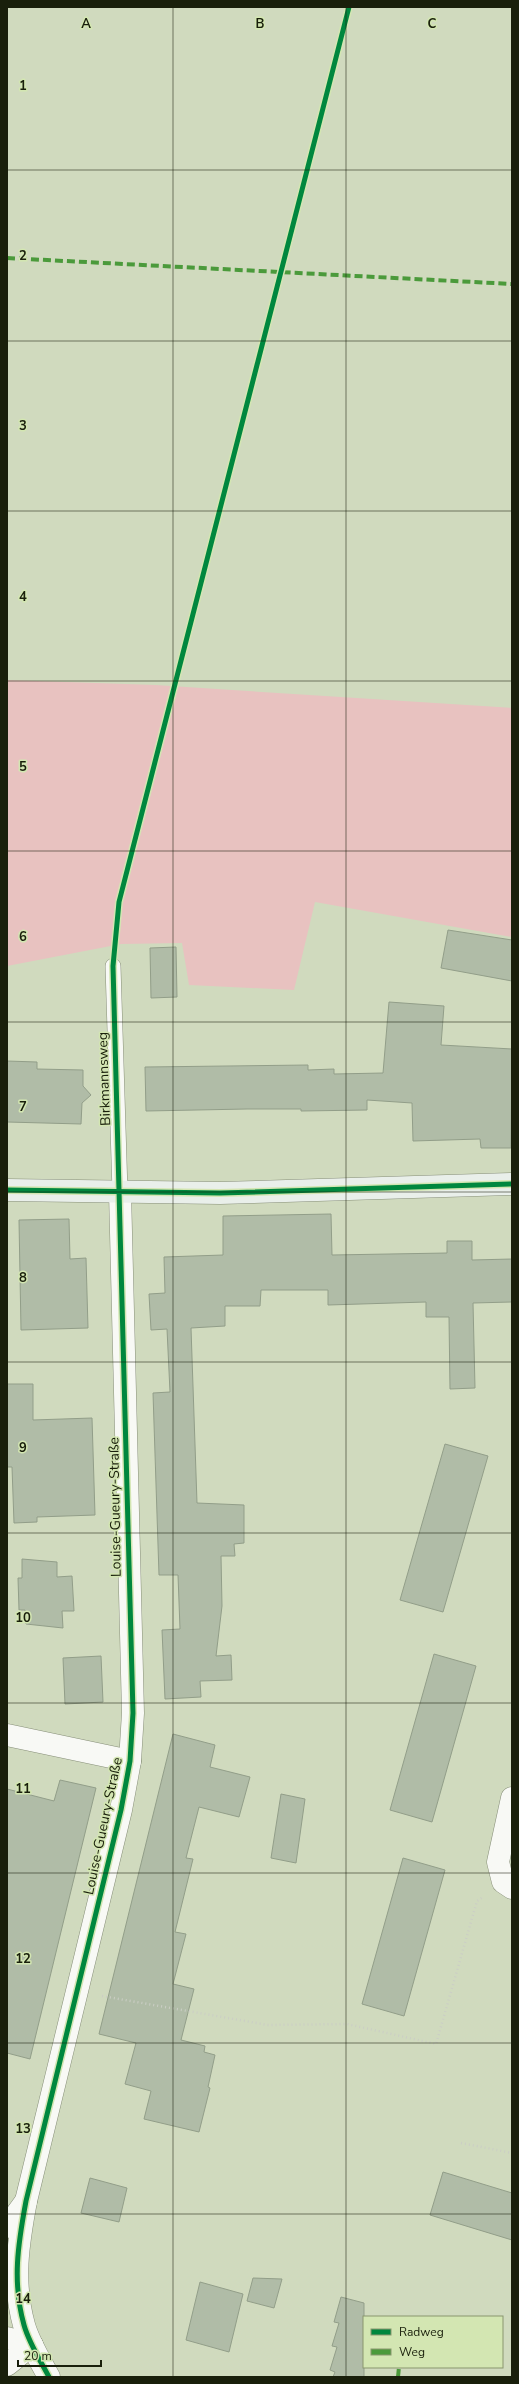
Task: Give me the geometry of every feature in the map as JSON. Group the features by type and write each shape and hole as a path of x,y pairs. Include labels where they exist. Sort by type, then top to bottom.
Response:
{"main road":[{"path":"7,1190 220,1193 512,1184"}],"street":[{"name":"Louise-Gueury-Straße","path":"49,2377 32,2345 24,2325 16,2281 19,2238 26,2201 122,1810 130,1761 133,1705 120,1192"},
{"path":"7,1735 130,1761"},
{"path":"507,1885 498,1862 512,1798"},
{"path":"7,2227 26,2201"},
{"path":"7,2338 32,2345"},
{"path":"7,2366 32,2345"}],"lane":[{"name":"Birkmannsweg","path":"113,966 120,1192"}],"path":[{"path":"78,1992 268,2025 347,2024 436,2044 477,1901 507,1885"},
{"path":"460,2143 512,2153"}],"shaded area":[{"path":"7,680 155,685 512,708 512,937 315,902 294,990 189,985 182,943 121,944 7,966"}],"building":[{"path":"448,930 512,940 512,981 441,968"},
{"path":"176,947 177,997 151,998 150,948"},
{"path":"389,1002 444,1006 441,1045 512,1049 511,1148 481,1148 480,1139 413,1141 412,1103 367,1100 367,1110 301,1111 301,1109 247,1109 146,1111 145,1067 308,1065 308,1070 334,1069 334,1074 383,1073"},
{"path":"7,1061 37,1062 37,1069 83,1070 83,1086 91,1095 82,1103 81,1124 7,1122"},
{"path":"331,1214 332,1255 447,1253 447,1241 472,1241 472,1260 512,1259 512,1302 473,1303 475,1388 450,1389 449,1317 426,1317 426,1302 328,1305 328,1290 261,1290 260,1306 225,1306 225,1326 191,1328 197,1503 244,1505 244,1543 234,1544 235,1556 221,1556 222,1606 216,1656 231,1655 232,1680 200,1681 201,1697 165,1699 162,1630 180,1629 178,1575 159,1575 153,1393 170,1392 167,1329 151,1330 149,1294 165,1293 164,1257 223,1255 223,1216"},
{"path":"69,1219 70,1259 86,1258 88,1328 21,1330 19,1220"},
{"path":"7,1384 33,1384 33,1420 92,1418 95,1515 37,1517 37,1522 14,1523 12,1467 7,1467"},
{"path":"445,1444 488,1456 443,1612 400,1600"},
{"path":"22,1559 57,1562 57,1577 72,1576 74,1611 62,1611 63,1628 26,1624 25,1610 19,1610 18,1578 22,1578"},
{"path":"434,1654 476,1666 432,1822 390,1810"},
{"path":"101,1656 103,1702 65,1704 63,1658"},
{"path":"173,1734 215,1745 210,1767 250,1777 239,1817 199,1807 186,1858 193,1859 175,1932 186,1934 173,1984 194,1989 181,2040 205,2046 204,2052 215,2055 208,2087 210,2088 199,2132 144,2119 151,2091 125,2084 136,2043 99,2034"},
{"path":"60,1780 96,1788 30,2059 7,2053 7,1789 54,1801"},
{"path":"281,1794 305,1799 296,1863 271,1858"},
{"path":"403,1858 445,1870 404,2016 362,2004"},
{"path":"443,2172 512,2193 512,2240 430,2215"},
{"path":"90,2178 127,2188 119,2222 81,2213"},
{"path":"253,2278 282,2279 274,2308 247,2301"},
{"path":"200,2282 243,2294 229,2352 186,2340"},
{"path":"341,2297 364,2303 364,2377 333,2377 335,2372 330,2370 337,2347 332,2346 339,2323 334,2322"}],"marked path":[{"path":"7,258 512,284"},
{"path":"398,2377 399,2368"}],"cycle path":[{"path":"49,2377 29,2338 20,2309 17,2278 21,2232 26,2201 121,1810 130,1761 133,1713 113,966 119,902 349,7"},
{"path":"7,1190 220,1193 512,1184"}]}
